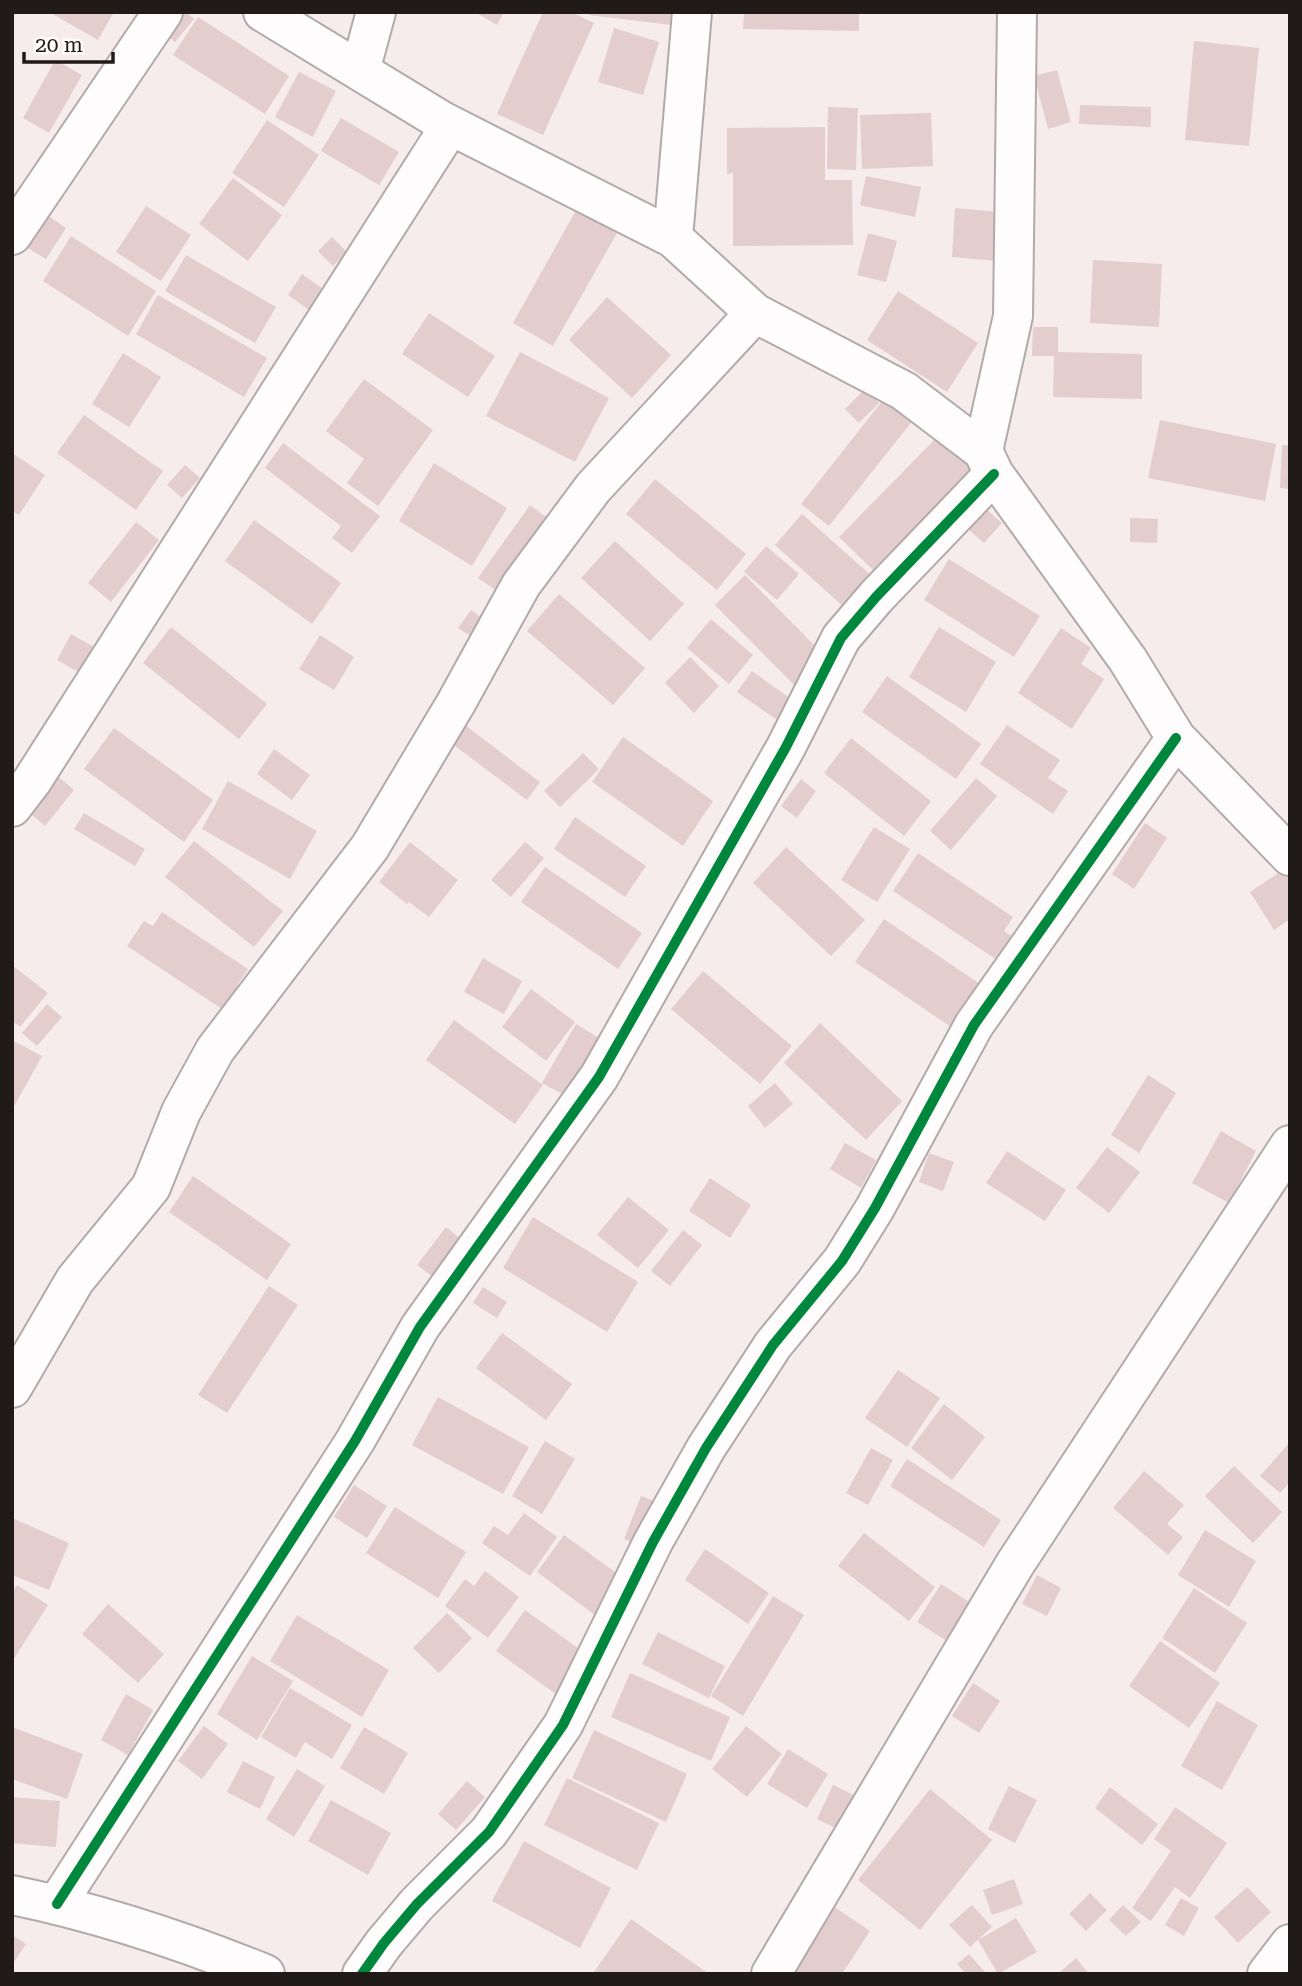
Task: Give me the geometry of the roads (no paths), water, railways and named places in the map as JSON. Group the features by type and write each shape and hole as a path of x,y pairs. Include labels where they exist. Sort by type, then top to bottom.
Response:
{"street":[{"path":"12,235 163,12"},
{"path":"263,12 450,126 673,239 755,313 904,391 988,463 1128,660 1176,738 1290,856"},
{"path":"360,71 376,12"},
{"path":"673,239 692,12"},
{"path":"57,1904 355,1441 420,1327 599,1077 786,747 841,638 988,463 1013,316 1017,12"},
{"path":"12,807 32,781 450,126"},
{"path":"12,1388 75,1280 151,1187 181,1112 215,1050 370,847 456,703 521,584 593,488 755,313"},
{"path":"362,1974 417,1904 489,1832 564,1725 653,1542 706,1447 773,1345 842,1261 875,1208 974,1025 1176,738"},
{"path":"771,1974 1015,1564 1290,1145"},
{"path":"12,1895 57,1904 195,1962 265,1974"},
{"path":"1267,1974 1290,1944"}]}
